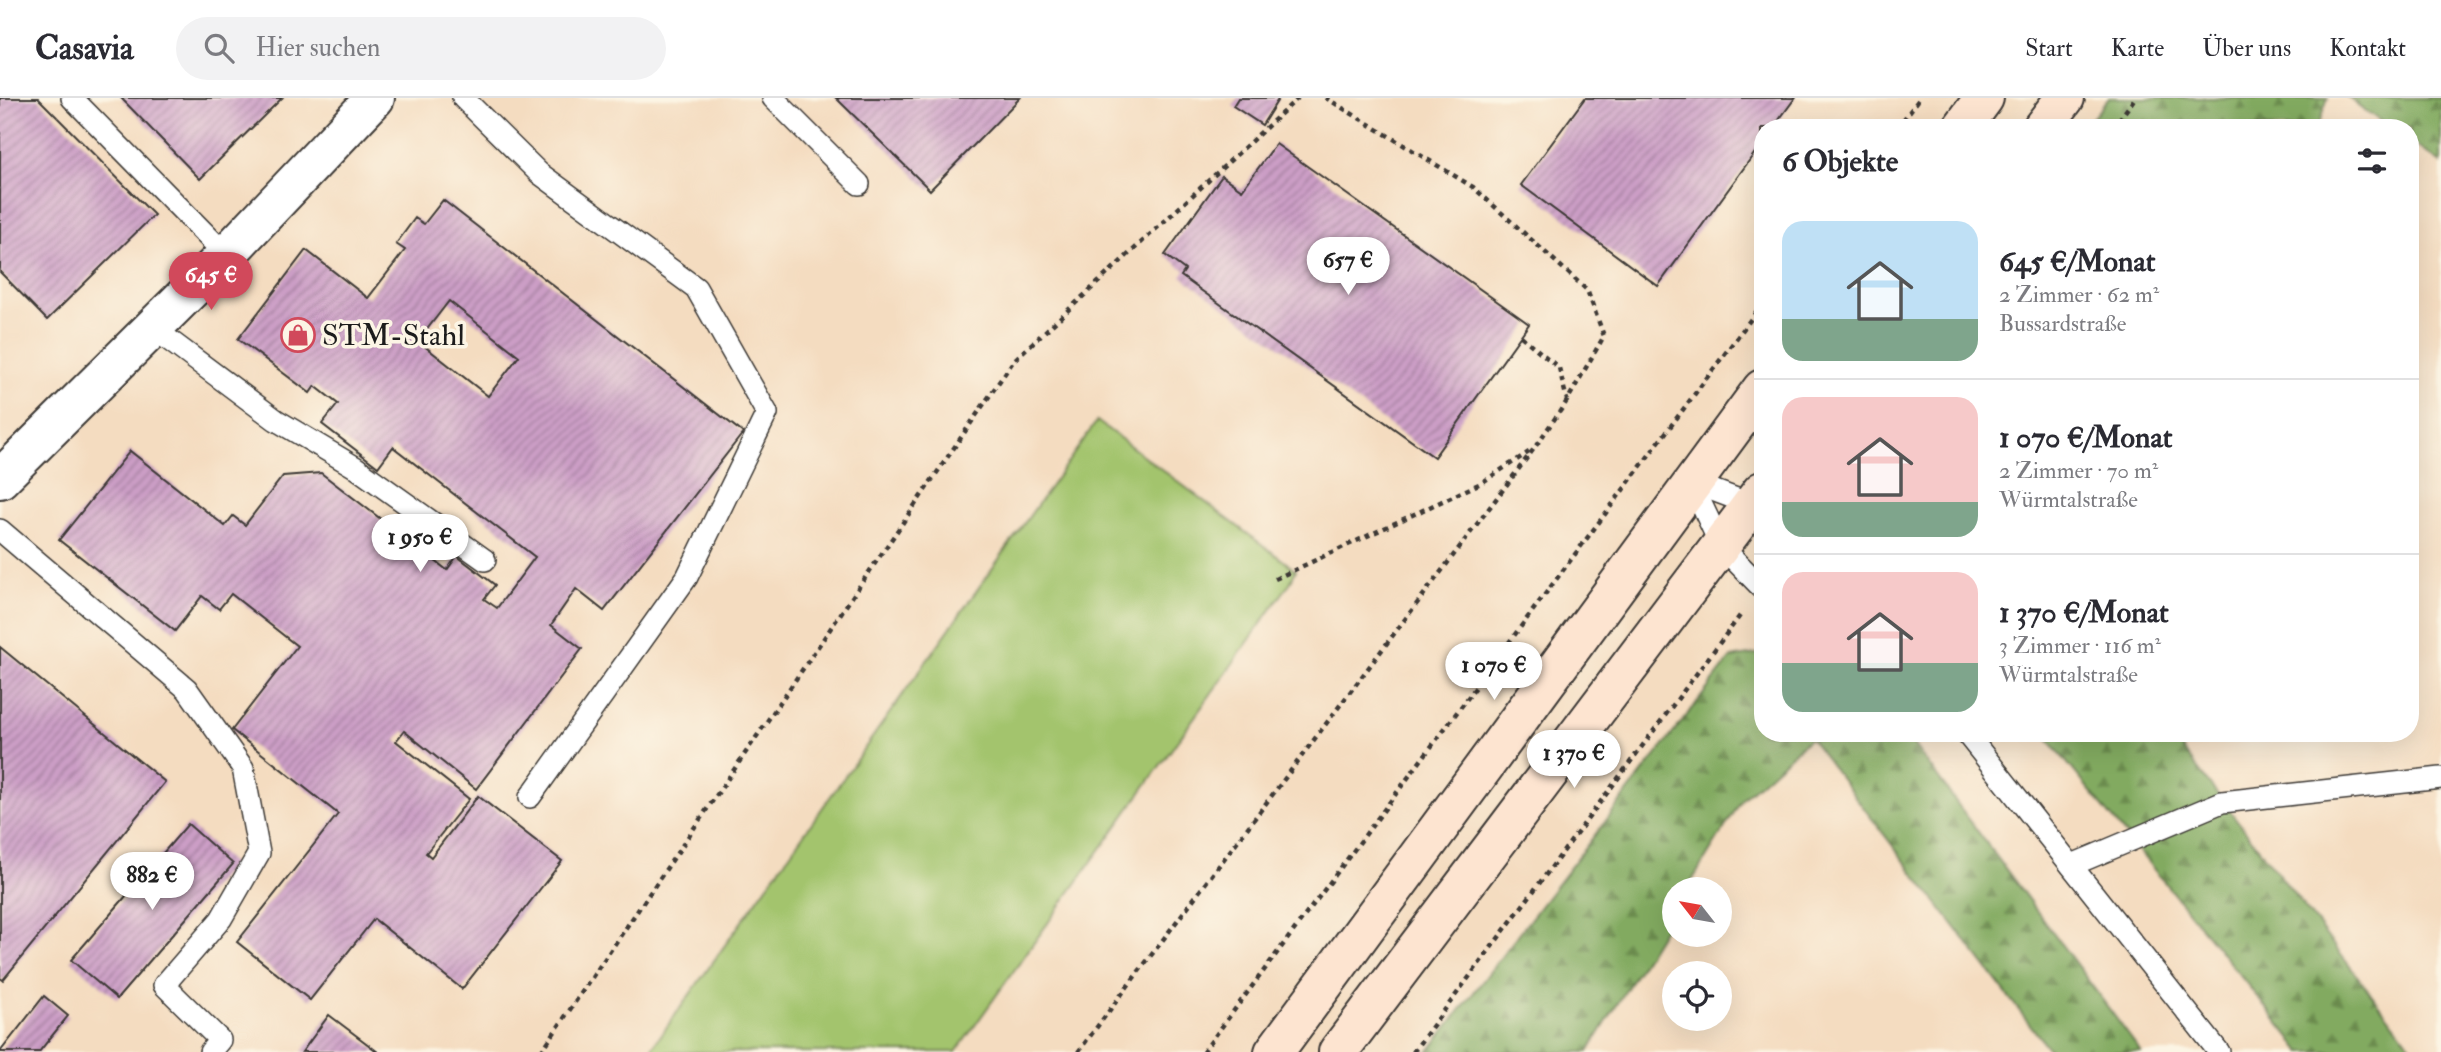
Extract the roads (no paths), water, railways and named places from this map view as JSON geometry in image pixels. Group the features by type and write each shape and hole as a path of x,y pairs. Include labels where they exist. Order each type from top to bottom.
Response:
{"main road":[{"path":"1969,119 1984,98"},
{"path":"2049,119 2065,98"},
{"path":"1275,1052 1754,399"},
{"path":"1338,1052 1721,546 1754,508"}],"street":[{"path":"0,479 226,256 372,99"}],"lane":[{"path":"72,98 226,256"},
{"path":"463,98 539,173 696,288 767,413 687,577 530,797"},
{"path":"773,98 859,184"},
{"path":"153,328 276,420 355,467 485,560"},
{"path":"1691,482 1754,501"},
{"path":"1691,482 1721,546 1754,579"},
{"path":"0,530 187,689 243,768 259,853 221,919 164,985 220,1040 210,1052"},
{"path":"1973,742 2219,1052"},
{"path":"2072,866 2222,802 2441,778"}],"place":[{"name":"STM-Stahl","path":"298,335"}]}
